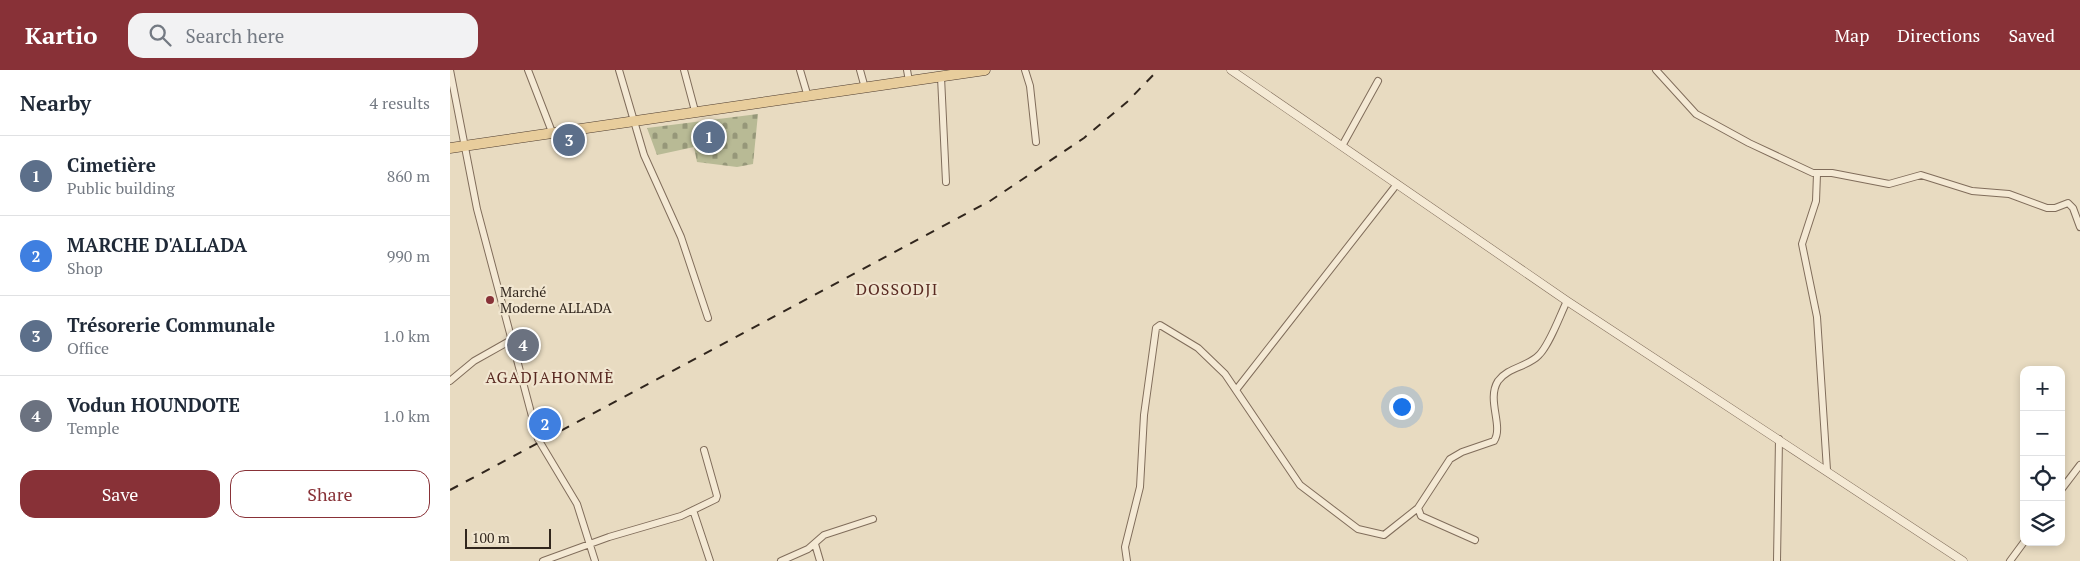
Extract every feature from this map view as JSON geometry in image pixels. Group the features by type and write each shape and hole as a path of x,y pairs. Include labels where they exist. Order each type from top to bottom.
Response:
{"main road":[{"path":"450,148 466,144 695,111 808,97 941,77 959,72 985,70"}],"street":[{"path":"450,70 466,144 477,209 538,438 570,489 595,561"},
{"path":"528,70 552,132"},
{"path":"619,70 644,155 681,237 708,318"},
{"path":"684,70 695,111"},
{"path":"800,70 808,97"},
{"path":"860,70 865,88"},
{"path":"907,70 909,81"},
{"path":"1025,70 1030,86 1036,142"},
{"path":"1231,70 1567,300 1964,561"},
{"path":"1656,70 1696,114 1749,143 1817,174 1832,173 1890,184 1921,175 1972,191 2009,194 2047,208 2068,204 2074,208 2080,227"},
{"path":"941,77 946,182"},
{"path":"1342,146 1378,81"},
{"path":"1817,174 1816,201 1802,244 1817,317 1827,470"},
{"path":"1236,390 1397,184"},
{"path":"1127,561 1125,547 1140,487 1144,415 1157,326 1198,348 1225,374 1300,485 1358,529 1384,535 1418,508 1450,459 1462,452 1494,441 1496,429 1493,398 1498,381 1508,372 1541,354 1567,300"},
{"path":"450,381 489,351 513,339"},
{"path":"1777,561 1779,438"},
{"path":"543,561 590,543 694,510 716,499 717,496 704,450"},
{"path":"2065,485 2080,465"},
{"path":"1418,508 1421,516 1475,540"},
{"path":"694,510 710,561"},
{"path":"781,561 815,544 824,536 873,519"},
{"path":"815,544 820,561"},
{"path":"2010,561 2021,546"}],"green space":[{"path":"758,114 753,164 737,167 697,162 694,147 657,155 647,128"}],"railway":[{"path":"450,490 990,201 1084,138 1127,102 1158,70"}],"place":[{"name":"Cimetière","path":"709,137"},
{"name":"Trésorerie Communale","path":"569,140"},
{"name":"Marché Moderne ALLADA","path":"490,300"},
{"name":"Vodun HOUNDOTE","path":"523,345"},
{"name":"MARCHE D'ALLADA","path":"545,424"}],"district":[{"name":"DOSSODJI","path":"897,289"},
{"name":"AGADJAHONMÈ","path":"550,377"}]}
